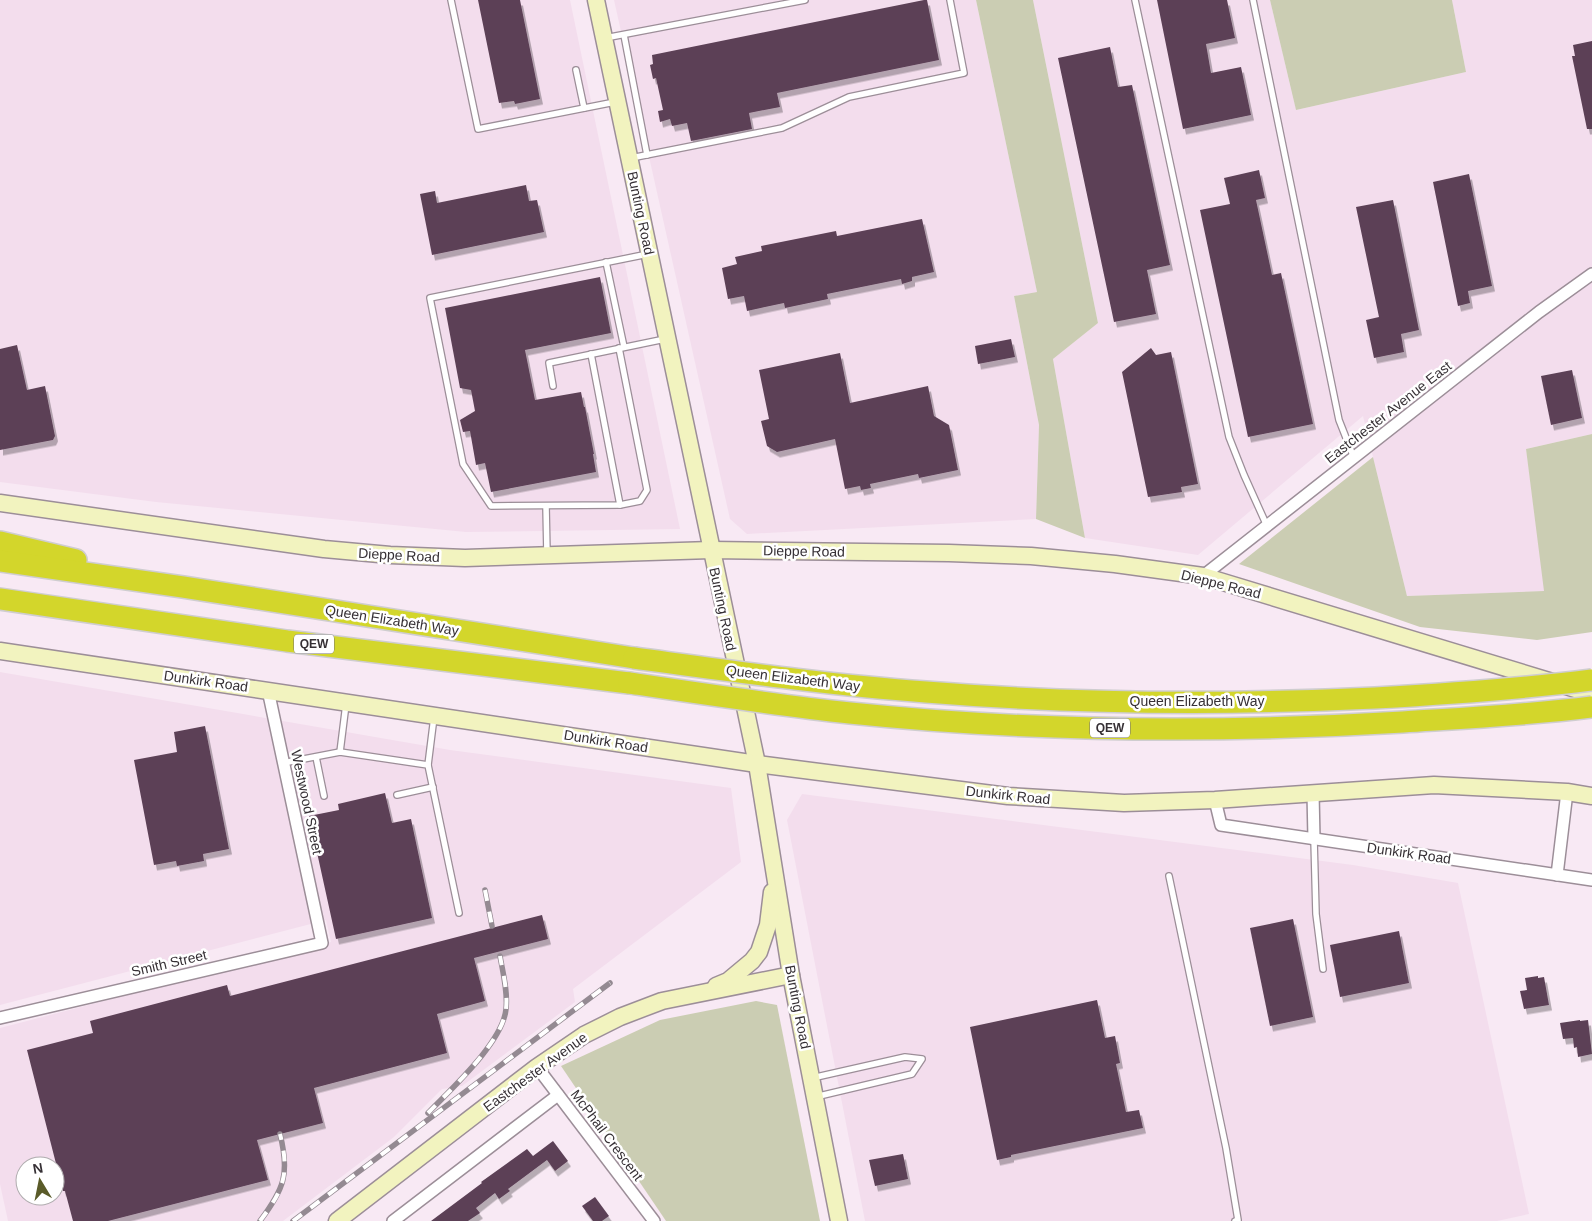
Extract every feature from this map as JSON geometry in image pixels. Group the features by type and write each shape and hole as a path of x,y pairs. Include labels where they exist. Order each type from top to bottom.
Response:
{"highway":[{"path":"0,542 183,587"},
{"name":"Queen Elizabeth Way","path":"0,561 183,587 634,658 776,678 982,696 1099,701 1322,700 1446,694 1592,680"},
{"name":"Queen Elizabeth Way","path":"0,599 287,641 629,683 776,705 853,713 1016,725 1180,730 1326,727 1542,714 1592,707"}],"street":[{"name":"Bunting Road","path":"596,0 757,764 792,975 839,1221"},
{"name":"Eastchester Avenue East","path":"1204,576 1539,312 1592,274"},
{"name":"Dieppe Road","path":"0,503 367,553 435,557 547,556 711,550 949,553 1032,556 1115,564 1204,576 1592,694"},
{"name":"Dunkirk Road","path":"0,651 757,764 1008,796 1124,803 1215,800 1434,785 1567,792 1592,796"},
{"name":"Westwood Street","path":"268,690 316,920"},
{"path":"1557,875 1567,792"},
{"path":"1313,793 1314,840"},
{"name":"Dunkirk Road","path":"1215,800 1221,825 1592,880"},
{"path":"705,992 728,981 752,961 759,952 768,925 771,908 773,859"},
{"name":"Smith Street","path":"0,1018 322,943 316,920"},
{"name":"Eastchester Avenue","path":"337,1221 538,1067 584,1035 620,1016 662,1001 792,975"},
{"name":"McPhail Crescent","path":"538,1067 654,1221"},
{"path":"393,1221 558,1095"}],"lane":[{"path":"451,0 478,129 617,101"},
{"path":"604,38 805,0"},
{"path":"629,158 782,128 849,97 964,73 950,0"},
{"path":"1135,0 1229,437 1267,526"},
{"path":"1253,0 1339,420 1354,458"},
{"path":"624,35 647,155"},
{"path":"576,70 584,108"},
{"path":"606,262 647,490 640,501 620,506 492,506 463,464 430,298 606,262 649,254"},
{"path":"553,386 549,363 667,339"},
{"path":"591,354 620,506"},
{"path":"546,506 547,556"},
{"path":"340,752 346,702"},
{"path":"434,715 428,765 458,914"},
{"path":"283,763 340,752 428,765"},
{"path":"316,757 324,796"},
{"path":"397,795 433,787"},
{"path":"1314,840 1316,914 1323,969"},
{"path":"1169,876 1226,1148 1238,1220 1235,1221"},
{"path":"812,1078 905,1057 922,1059 912,1074 815,1097"}],"shaded area":[{"path":"0,0 570,0 680,529 466,532 156,502 0,482"},
{"path":"614,0 976,0 1037,292 1014,296 1039,425 1036,519 747,534 730,519"},
{"path":"1033,0 1270,0 1296,110 1466,72 1452,0 1592,0 1592,434 1526,449 1545,591 1407,596 1363,416 1198,555 1085,538 1053,359 1098,323"},
{"path":"0,672 450,750 731,788 741,862 573,989 575,1002 462,1086 442,1089 394,1137 283,1221 8,1221 0,1184 0,1028 331,942 326,920 0,1005"},
{"path":"802,794 1353,865 1458,883 1529,1214 1497,1221 865,1221 787,820"}],"green space":[{"path":"976,0 1033,0 1098,323 1053,359 1085,538 1036,519 1039,425 1014,296 1037,292"},
{"path":"1270,0 1452,0 1466,72 1296,110"},
{"path":"1592,434 1592,632 1537,640 1420,627 1239,564 1373,457 1407,596 1544,591 1526,449"},
{"path":"756,1001 777,1005 820,1221 666,1221 561,1066 660,1020"}],"building":[{"path":"478,0 520,0 540,99 515,104 514,101 499,103"},
{"path":"927,0 939,60 777,93 780,107 749,113 752,129 691,141 687,123 672,126 670,119 660,122 658,111 663,110 656,78 653,79 650,65 653,64 652,55"},
{"path":"1157,0 1227,0 1235,38 1206,44 1211,73 1241,67 1251,115 1183,129"},
{"path":"1592,41 1592,129 1587,129 1572,56 1575,56 1573,45"},
{"path":"1110,47 1118,87 1132,85 1170,265 1147,270 1156,314 1114,322 1058,58"},
{"path":"1259,170 1265,198 1256,200 1272,275 1281,273 1313,424 1248,437 1200,210 1230,204 1224,178"},
{"path":"1469,174 1492,286 1468,291 1470,303 1458,306 1433,182"},
{"path":"526,185 529,201 537,200 544,232 432,255 420,194 435,191 437,203"},
{"path":"1393,200 1419,330 1401,334 1404,352 1374,358 1366,320 1379,317 1356,207"},
{"path":"922,219 934,272 912,277 912,281 902,284 901,279 827,294 828,299 785,308 784,303 747,311 744,296 728,299 722,268 737,264 735,257 762,251 761,246 836,231 837,236"},
{"path":"600,277 611,333 525,350 535,400 581,392 596,472 491,492 485,463 476,465 470,431 463,432 460,420 475,411 471,390 460,388 445,308"},
{"path":"1011,339 1015,357 978,364 975,346"},
{"path":"17,345 27,390 45,386 55,436 53,440 0,450 0,349"},
{"path":"1151,348 1156,355 1171,352 1198,484 1181,487 1182,492 1148,497 1122,372"},
{"path":"840,353 850,403 928,386 934,416 949,425 958,470 919,478 918,474 870,484 871,488 861,490 860,486 845,489 835,439 777,452 767,446 761,421 769,419 759,370"},
{"path":"1572,370 1582,418 1551,425 1541,376"},
{"path":"205,726 229,849 203,854 204,861 177,866 176,861 154,865 134,760 177,752 174,732"},
{"path":"385,793 392,823 411,819 432,918 336,939 309,816 339,810 338,804"},
{"path":"542,915 548,939 474,958 485,1001 437,1014 447,1053 314,1088 323,1123 257,1140 268,1180 108,1221 73,1221 65,1191 65,1156 54,1156 27,1050 93,1033 90,1021 227,985 230,996"},
{"path":"1293,919 1313,1017 1270,1026 1250,928"},
{"path":"1399,931 1409,983 1340,997 1330,945"},
{"path":"1538,976 1538,978 1544,977 1549,1005 1524,1009 1520,991 1527,990 1525,978"},
{"path":"1097,1000 1105,1038 1115,1036 1120,1063 1116,1064 1126,1112 1139,1110 1143,1128 1011,1155 1011,1157 997,1160 970,1027"},
{"path":"1588,1020 1592,1054 1578,1057 1577,1047 1574,1048 1573,1038 1563,1039 1560,1023"},
{"path":"553,1141 568,1161 555,1171 547,1160 508,1189 510,1191 499,1199 495,1193 476,1208 480,1213 468,1221 431,1221 527,1149 533,1156"},
{"path":"903,1154 908,1179 875,1186 869,1160"},
{"path":"595,1197 609,1216 602,1221 593,1221 582,1206"}],"railway":[{"path":"485,890 492,926"},
{"path":"428,1113 486,1050 503,1022 506,996 500,956"},
{"path":"293,1221 610,983"},
{"path":"260,1221 275,1200 283,1180 284,1160 280,1134"}]}
